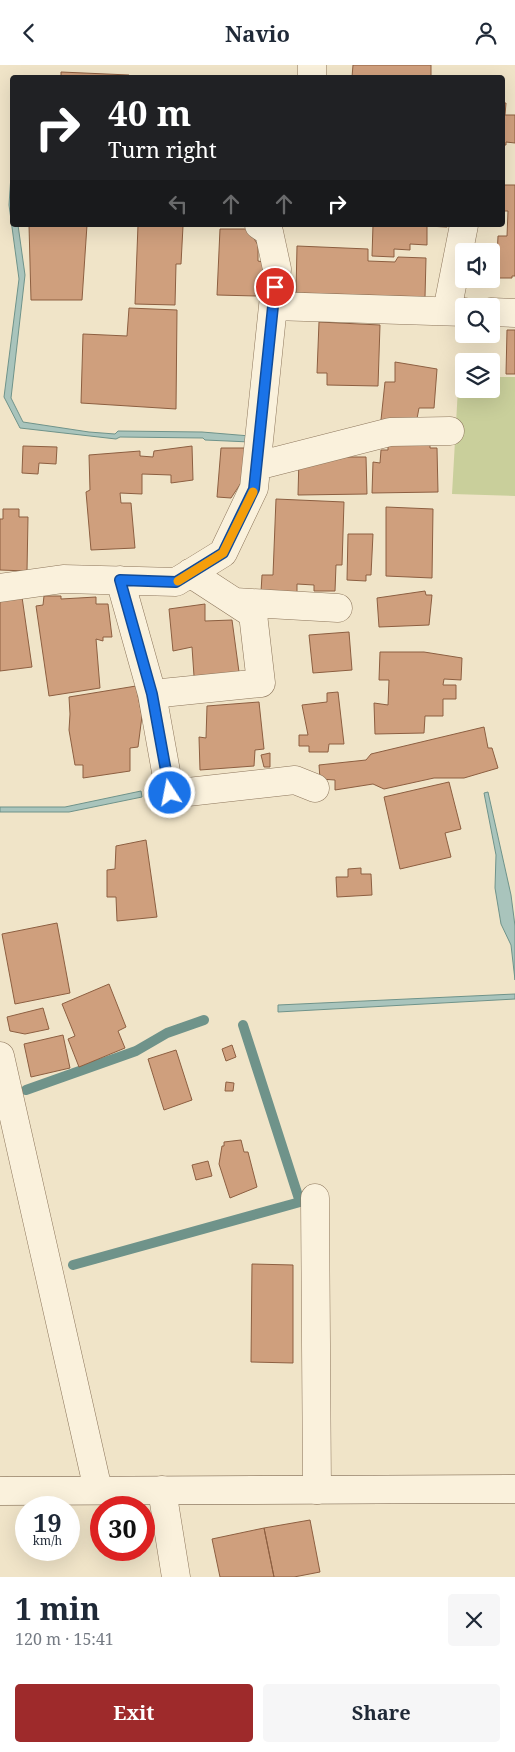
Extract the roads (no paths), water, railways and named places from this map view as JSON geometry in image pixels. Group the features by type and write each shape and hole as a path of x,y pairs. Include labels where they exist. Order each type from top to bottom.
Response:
{"street":[{"path":"0,588 63,579 176,582 223,553 254,489 257,466 277,269 269,232 262,227"},
{"path":"457,298 464,227"},
{"path":"273,306 455,311"},
{"path":"500,312 515,313"},
{"path":"257,466 390,432 450,431"},
{"path":"152,694 261,683 253,614 190,573"},
{"path":"120,580 152,694 170,793 296,781 315,788"},
{"path":"234,602 338,607"},
{"path":"0,1056 98,1490"},
{"path":"315,1198 317,1490"},
{"path":"0,1491 515,1489"},
{"path":"162,1490 176,1577"}],"water":[{"path":"12,227 18,227 25,275 11,398 23,422 115,434 118,431 202,432 250,436 250,442 205,440 203,438 120,437 116,439 20,428 4,397 19,279"},
{"path":"141,791 142,797 69,812 0,812 0,807 65,807"},
{"path":"488,792 511,895 515,926 515,980 511,945 501,924 495,888 496,855 484,793"},
{"path":"515,994 515,999 278,1012 278,1005"}],"waterway":[{"path":"26,1090 136,1051 167,1033 204,1020"},
{"path":"73,1265 300,1202 243,1025"}]}
